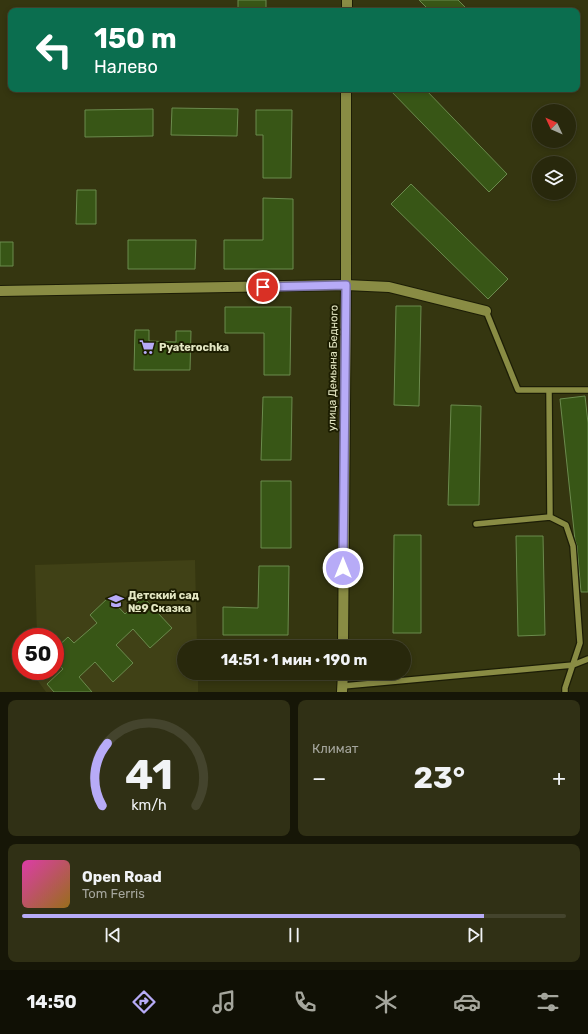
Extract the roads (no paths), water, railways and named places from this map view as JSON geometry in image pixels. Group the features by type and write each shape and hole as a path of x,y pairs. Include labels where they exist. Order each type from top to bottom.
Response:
{"main road":[{"name":"улица Демьяна Бедного","path":"343,640 346,92"},
{"path":"0,291 346,285 389,287 486,311"}],"lane":[{"path":"486,311 518,390 588,390"},
{"path":"549,390 550,517"},
{"path":"476,524 550,517 566,525 573,546 580,643 572,665 565,692"},
{"path":"342,689 572,665 588,659"}],"place":[{"name":"Pyaterochka","path":"147,347"},
{"name":"Детский сад №9 Сказка","path":"116,601"}]}
